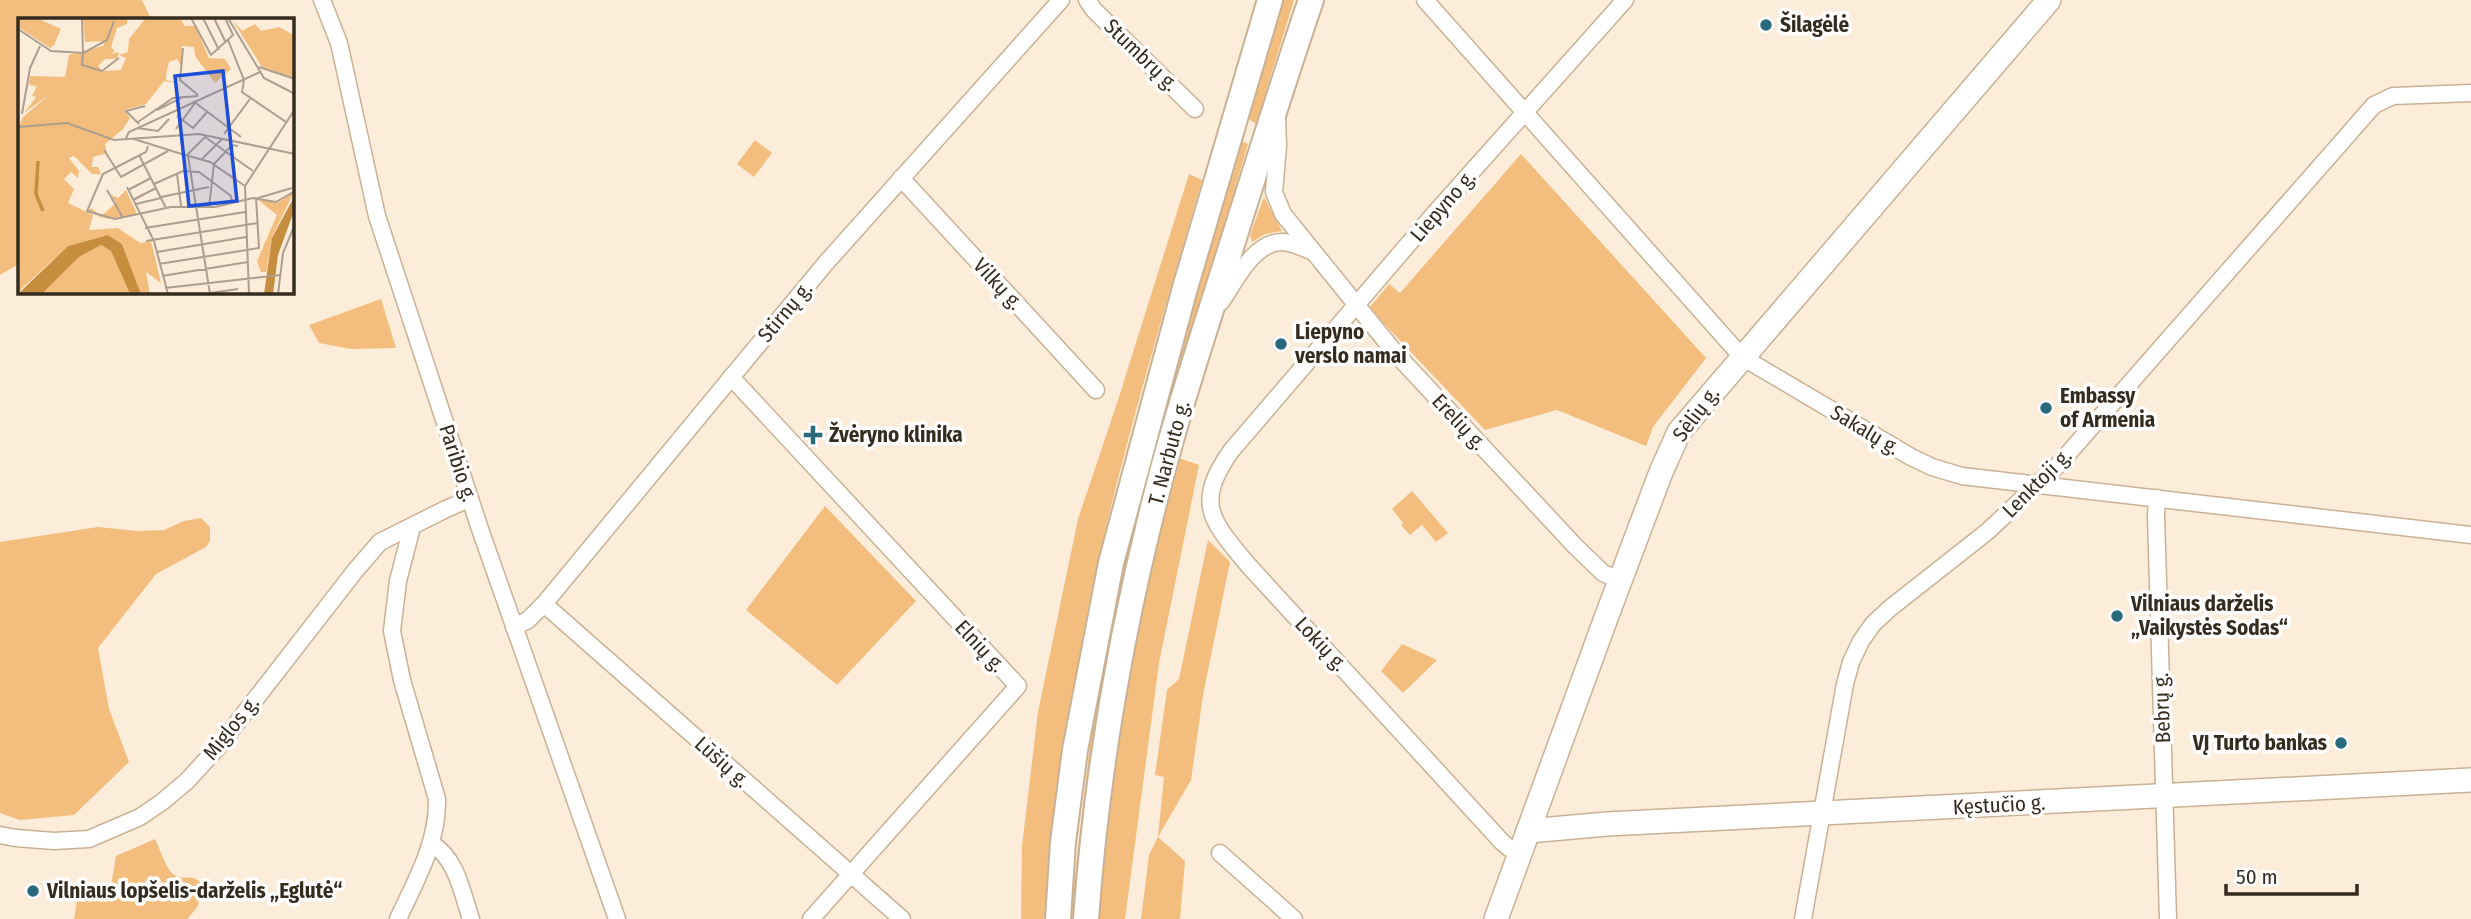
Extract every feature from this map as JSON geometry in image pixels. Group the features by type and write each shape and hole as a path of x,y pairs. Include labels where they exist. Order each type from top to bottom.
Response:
{"main road":[{"name":"T. Narbuto g.","path":"1058,919 1063,842 1075,750 1111,563 1185,288 1270,0"},
{"name":"T. Narbuto g.","path":"1086,919 1100,778 1118,668 1138,573 1164,467 1207,322 1311,0"},
{"name":"Sėlių g.","path":"1496,919 1620,580 1679,432 2049,0"},
{"name":"Kęstučio g.","path":"1524,842 1586,825 2471,780"}],"street":[{"name":"Paribio g.","path":"322,0 339,43 377,216 470,499 617,919"},
{"name":"Stirnų g.","path":"514,627 528,620 544,604 825,264 1061,0"},
{"name":"Stumbrų g.","path":"1087,0 1195,109"},
{"name":"Sakalų g.","path":"1425,0 1742,357 1910,457 1962,476 2471,536"},
{"name":"Liepyno g.","path":"1265,414 1525,111 1625,0"},
{"name":"Lenktoji g.","path":"1802,919 1845,684 1851,662 1873,624 1988,531 2059,464 2374,105 2393,96 2471,93"},
{"name":"Erelių g.","path":"1277,102 1278,146 1274,182 1276,200 1311,251 1397,355 1576,548 1603,573 1620,580"},
{"name":"Vilkų g.","path":"901,178 1096,390"},
{"path":"1207,322 1242,270 1262,248 1283,242 1311,251"},
{"name":"Elnių g.","path":"731,377 1018,686 811,919"},
{"name":"Lokių g.","path":"1265,414 1231,451 1217,471 1210,494 1213,519 1248,565 1502,842 1509,848 1524,842"},
{"name":"Bebrų g.","path":"2157,498 2155,516 2168,919"},
{"name":"Miglos g.","path":"0,835 54,841 89,839 140,817 162,802 187,781 219,747 380,542 470,499"},
{"path":"398,919 436,830 437,799 401,680 392,631 398,581 412,527"},
{"name":"Lūšių g.","path":"544,604 735,775 902,919"},
{"path":"432,844 446,855 453,867 471,919"},
{"path":"1220,853 1294,919"}],"shaded area":[{"path":"0,0 142,0 151,18 18,18 18,265 0,275"},
{"path":"1281,0 1294,0 1256,124 1246,117"},
{"path":"755,140 772,153 754,177 737,164"},
{"path":"1239,140 1248,144 1175,391 1077,919 1070,919 1092,726 1113,604 1139,498"},
{"path":"1521,154 1706,358 1653,427 1646,446 1557,410 1485,430 1369,308 1389,284 1400,293"},
{"path":"1189,174 1202,180 1130,434 1084,630 1066,753 1049,919 1021,919 1022,846 1038,712 1078,519"},
{"path":"1264,197 1282,231 1265,234 1252,242 1250,235"},
{"path":"381,299 396,348 351,349 319,343 309,325"},
{"path":"1179,458 1199,465 1159,663 1125,919 1098,919 1109,803 1126,687 1150,571"},
{"path":"1412,491 1448,533 1436,542 1422,525 1410,535 1392,509"},
{"path":"825,506 916,601 837,685 746,610"},
{"path":"201,518 210,527 210,541 206,547 156,574 98,648 109,709 129,762 74,815 20,820 0,813 0,542 98,527 137,531 164,530 184,521"},
{"path":"1208,540 1230,562 1203,695 1191,780 1158,837 1164,777 1155,775 1167,690 1179,679"},
{"path":"1402,644 1437,660 1403,693 1381,671"},
{"path":"1158,837 1185,861 1180,919 1141,919 1149,855"},
{"path":"155,839 171,872 175,876 197,880 204,890 196,909 187,919 74,919 78,894 109,897 116,856"}],"place":[{"name":"Šilagėlė","path":"1766,25"},
{"name":"Liepyno verslo namai","path":"1281,344"},
{"name":"Embassy of Armenia","path":"2046,408"},
{"name":"Žvėryno klinika","path":"813,435"},
{"name":"Vilniaus darželis „Vaikystės Sodas“","path":"2117,616"},
{"name":"VĮ Turto bankas","path":"2341,743"},
{"name":"Vilniaus lopšelis-darželis „Eglutė“","path":"33,891"}]}
